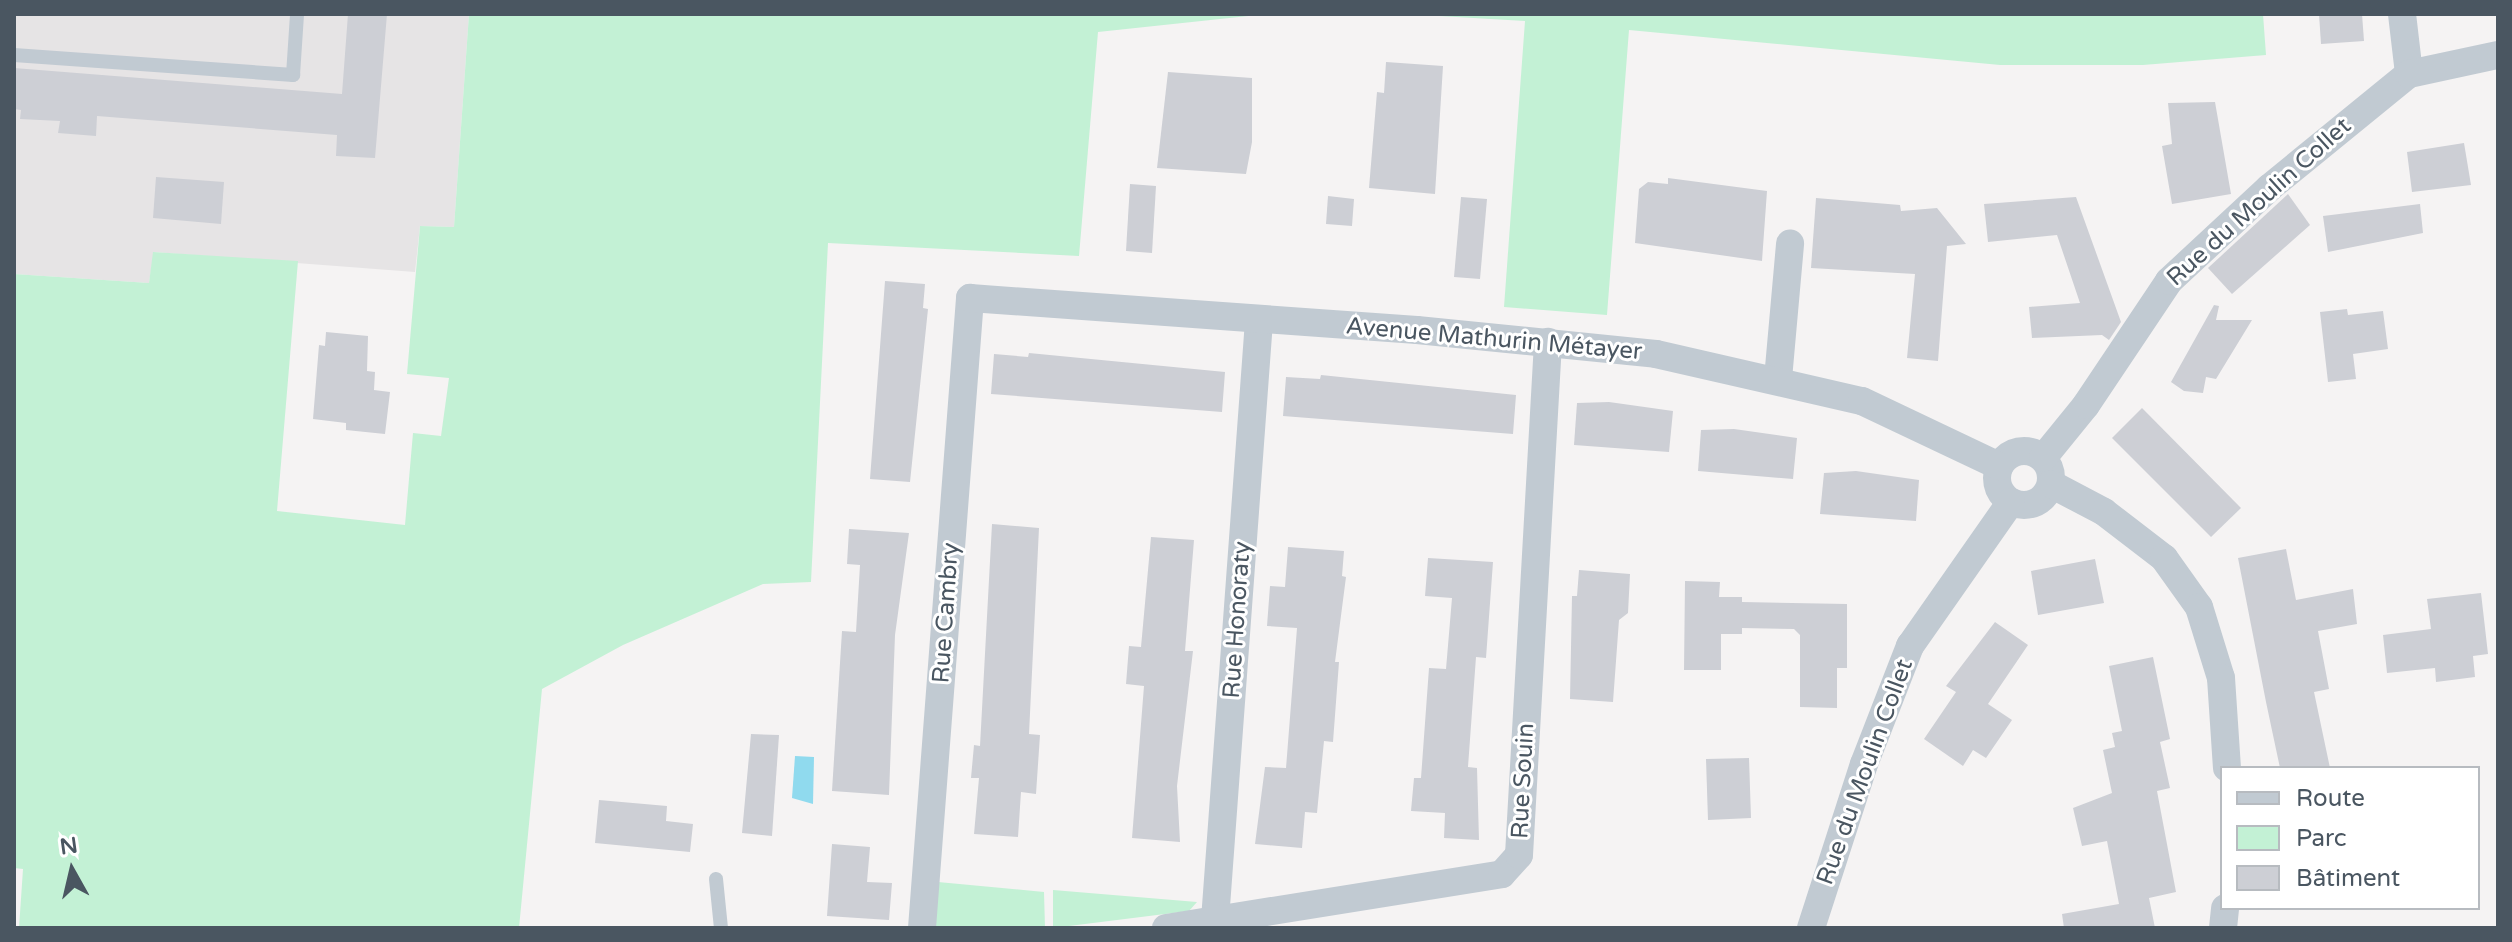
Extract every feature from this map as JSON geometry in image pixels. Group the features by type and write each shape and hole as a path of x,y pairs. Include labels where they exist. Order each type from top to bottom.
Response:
{"street":[{"path":"2402,14 2409,74"},
{"name":"Rue du Moulin Collet","path":"2047,471 2086,405 2169,281 2269,188 2409,74 2498,55"},
{"path":"1778,379 1790,244"},
{"name":"Avenue Mathurin Métayer","path":"970,298 1548,342 1656,354 1778,379 1862,401 1999,466"},
{"name":"Rue Cambry","path":"922,928 970,298"},
{"name":"Rue Honoraty","path":"1215,920 1259,321"},
{"name":"Rue Souin","path":"1166,928 1502,874 1519,855 1548,342"},
{"path":"2047,471 2036,503 2011,502 1997,483 1999,466 2019,451 2047,471 2104,512 2164,558 2199,607 2221,678 2227,766"},
{"name":"Rue du Moulin Collet","path":"1811,928 1864,764 1910,646 2011,502"}],"lane":[{"path":"14,55 293,75 297,14"},
{"path":"716,879 721,928"}],"shaded area":[{"path":"14,14 469,14 454,227 420,226 415,272 154,252 149,283 14,274"}],"green space":[{"path":"469,14 1267,14 1098,32 1079,256 828,243 811,582 763,584 623,645 542,689 519,928 19,928 23,869 14,868 14,274 149,283 153,252 298,261 277,511 405,525 413,433 441,436 449,378 407,374 420,226 454,227"},
{"path":"1405,14 2263,14 2266,55 2143,65 2000,65 1629,30 1607,315 1504,307 1525,21"},
{"path":"938,882 1044,892 1045,928 933,928"},
{"path":"1053,890 1197,902 1189,911 1053,928"}],"water":[{"path":"795,756 814,757 813,804 792,798"}],"building":[{"path":"348,14 387,14 375,158 336,156 337,135 97,116 96,136 58,133 60,121 20,119 21,110 14,109 14,68 342,94"},
{"path":"2319,14 2362,14 2364,41 2321,44"},
{"path":"1386,62 1443,66 1435,194 1369,188 1377,92 1384,93"},
{"path":"1168,72 1252,78 1252,142 1246,174 1157,168"},
{"path":"2215,102 2231,194 2172,204 2162,146 2172,144 2168,103"},
{"path":"2464,143 2471,185 2412,192 2407,152"},
{"path":"156,177 224,182 221,224 153,218"},
{"path":"1668,178 1767,191 1762,261 1635,243 1639,189 1648,182 1668,184"},
{"path":"1130,184 1156,186 1152,253 1126,251"},
{"path":"2288,194 2310,225 2232,294 2208,268"},
{"path":"1328,196 1354,199 1352,226 1326,224"},
{"path":"1461,197 1487,199 1480,279 1454,277"},
{"path":"2076,197 2121,322 2109,340 2102,335 2032,338 2029,307 2080,303 2057,235 1988,242 1984,204"},
{"path":"1816,198 1900,205 1901,211 1937,208 1966,244 1947,246 1938,361 1907,358 1915,274 1811,268"},
{"path":"2420,204 2423,233 2328,252 2323,216"},
{"path":"885,281 925,284 923,308 928,309 910,482 870,479"},
{"path":"2214,305 2219,306 2216,320 2252,320 2216,379 2206,377 2203,393 2184,391 2171,382"},
{"path":"2347,309 2348,315 2383,311 2388,349 2353,354 2356,379 2328,382 2320,312"},
{"path":"326,332 368,336 367,371 375,372 374,390 390,392 385,434 346,430 346,423 313,419 319,345 325,346"},
{"path":"1029,353 1225,372 1222,412 991,394 994,354 1028,357"},
{"path":"1321,375 1516,395 1513,434 1283,416 1286,377 1320,379"},
{"path":"1609,402 1673,411 1669,452 1574,445 1577,403"},
{"path":"2142,408 2241,508 2211,537 2112,438"},
{"path":"1734,429 1797,438 1793,479 1698,471 1701,430"},
{"path":"1856,471 1919,480 1916,521 1820,514 1824,473"},
{"path":"992,524 1039,528 1029,734 1040,735 1036,794 1021,792 1018,837 974,834 979,778 971,778 974,745 980,746"},
{"path":"849,529 909,533 895,635 889,795 832,791 842,631 856,632 860,565 847,564"},
{"path":"1151,537 1194,540 1185,651 1193,651 1177,786 1180,842 1132,838 1144,686 1126,684 1129,646 1141,647"},
{"path":"1288,547 1344,551 1342,576 1346,577 1335,662 1339,662 1333,742 1324,741 1317,813 1305,812 1302,848 1255,844 1265,767 1286,768 1297,628 1267,626 1270,586 1285,587"},
{"path":"2286,549 2296,600 2353,589 2357,624 2318,631 2329,689 2314,692 2330,766 2280,766 2238,558"},
{"path":"1428,558 1493,562 1486,658 1476,657 1468,767 1477,768 1479,840 1444,838 1445,813 1411,811 1414,778 1421,778 1429,668 1446,669 1452,598 1425,596"},
{"path":"2095,559 2104,603 2038,615 2031,571"},
{"path":"1579,570 1630,574 1628,613 1619,620 1613,702 1570,699 1572,596 1577,596"},
{"path":"1685,581 1720,582 1719,597 1742,597 1742,602 1847,604 1847,668 1837,668 1837,708 1800,707 1800,635 1794,629 1742,628 1742,634 1721,634 1721,670 1684,670"},
{"path":"2481,593 2488,654 2473,656 2475,677 2436,682 2435,668 2387,673 2383,635 2431,629 2427,599"},
{"path":"1995,622 2028,645 1988,704 2012,720 1986,758 1973,750 1963,766 1924,739 1956,692 1946,686"},
{"path":"2153,657 2170,739 2160,742 2170,788 2157,791 2176,892 2149,898 2155,928 2064,928 2062,914 2119,904 2107,841 2082,846 2073,808 2112,793 2103,750 2115,747 2112,733 2122,731 2109,666"},
{"path":"751,734 779,735 772,836 742,833"},
{"path":"1749,758 1751,818 1708,820 1706,759"},
{"path":"599,800 667,806 666,821 693,824 690,852 595,843"},
{"path":"832,844 870,847 867,882 892,883 889,920 827,916"}]}
